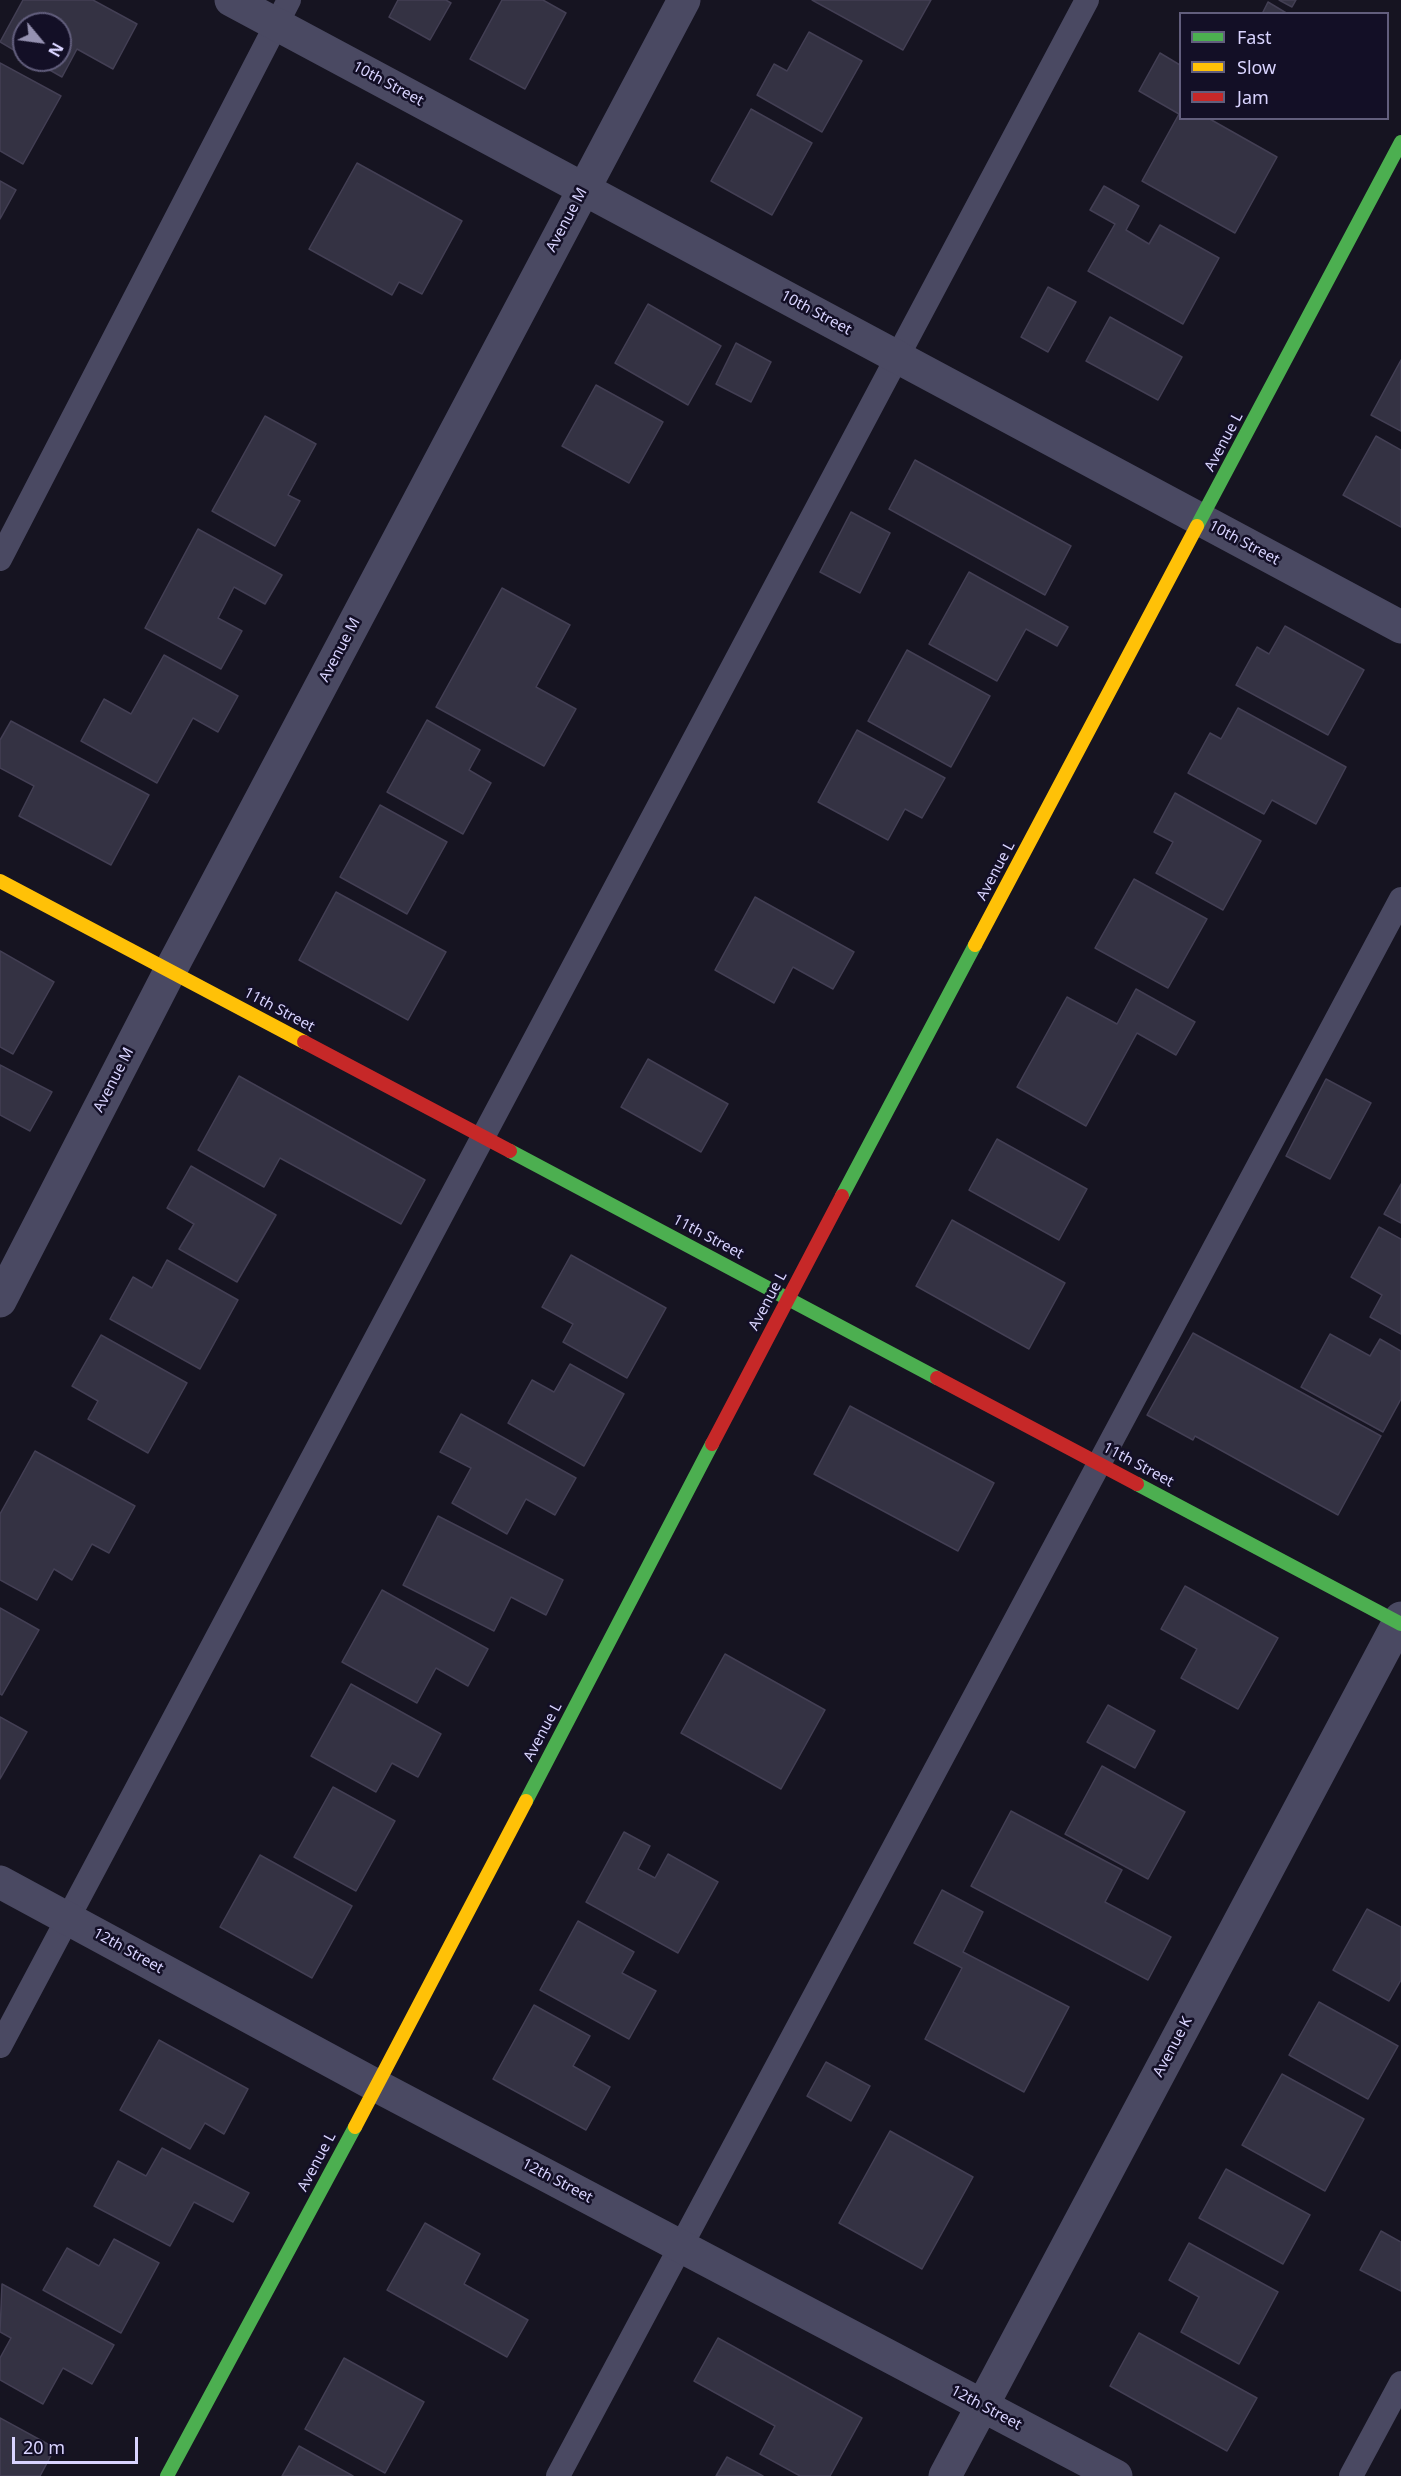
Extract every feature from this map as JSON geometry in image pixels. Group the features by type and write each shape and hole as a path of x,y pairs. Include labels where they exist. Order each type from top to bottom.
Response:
{"street":[{"name":"10th Street","path":"231,0 282,12 584,189 1401,627"},
{"name":"Avenue M","path":"0,1301 170,971 684,0"},
{"name":"Avenue L","path":"167,2476 377,2086 788,1298 1401,142"},
{"name":"11th Street","path":"0,881 1099,1464 1400,1621"},
{"name":"Avenue K","path":"945,2476 1400,1621"},
{"name":"12th Street","path":"0,1882 377,2086 1116,2476"}],"lane":[{"path":"0,2046 1087,0"},
{"path":"0,559 282,12"},
{"path":"558,2476 1401,899"},
{"path":"1352,2476 1401,2383"}],"building":[{"path":"23,0 93,0 137,24 113,69 77,49 72,58 72,12 16,12"},
{"path":"398,0 446,0 451,3 430,40 389,17"},
{"path":"502,0 543,0 566,13 525,89 470,59"},
{"path":"812,0 931,0 903,50"},
{"path":"1279,0 1296,0 1292,7"},
{"path":"1268,2 1285,12 1263,12"},
{"path":"12,20 12,49 0,42"},
{"path":"809,32 862,61 822,132 757,95 774,64 787,71"},
{"path":"1160,53 1179,64 1179,114 1139,91"},
{"path":"0,63 12,69 12,72 17,72 61,96 23,164 0,151"},
{"path":"53,72 65,72 62,77"},
{"path":"751,109 812,143 772,215 711,181"},
{"path":"1179,114 1179,120 1212,120 1277,157 1235,233 1142,181"},
{"path":"357,163 462,221 422,294 399,282 392,295 309,249"},
{"path":"0,181 16,190 0,219"},
{"path":"1104,186 1139,206 1126,230 1149,244 1160,225 1219,258 1183,324 1088,271 1115,224 1090,210"},
{"path":"1048,287 1076,302 1048,352 1021,337"},
{"path":"648,304 721,346 688,405 615,363"},
{"path":"1110,317 1182,357 1158,400 1086,361"},
{"path":"736,343 771,362 751,402 716,384"},
{"path":"1401,360 1401,431 1371,415"},
{"path":"596,385 663,422 629,483 562,446"},
{"path":"265,416 316,444 288,495 300,501 275,546 212,511"},
{"path":"1376,436 1401,450 1401,527 1343,495"},
{"path":"915,460 1071,546 1045,595 889,509"},
{"path":"851,512 890,533 860,593 820,572"},
{"path":"198,529 282,575 265,604 234,587 218,618 242,631 221,669 145,628"},
{"path":"969,572 1068,627 1057,646 1026,629 997,681 929,644"},
{"path":"502,588 570,625 536,687 576,709 544,766 436,707"},
{"path":"1285,626 1364,670 1328,735 1236,685 1257,647 1269,654"},
{"path":"907,650 990,696 951,767 868,721"},
{"path":"164,655 238,696 218,732 193,718 157,783 81,741 104,699 131,714"},
{"path":"1238,708 1346,767 1316,824 1272,800 1264,814 1188,773 1210,733 1221,739"},
{"path":"427,720 480,750 469,770 491,783 463,834 387,792"},
{"path":"11,721 149,795 111,865 19,816 34,786 0,768 0,740"},
{"path":"857,730 945,778 922,818 905,809 888,840 818,802"},
{"path":"1175,793 1261,841 1223,910 1156,873 1173,842 1154,832"},
{"path":"380,805 447,842 407,914 340,877"},
{"path":"1134,879 1207,919 1168,988 1095,948"},
{"path":"336,892 446,952 408,1020 299,960"},
{"path":"755,897 854,952 833,989 793,967 774,1003 715,970"},
{"path":"0,951 54,982 13,1054 0,1047"},
{"path":"1136,989 1195,1022 1176,1055 1137,1033 1086,1126 1017,1087 1067,997 1117,1024"},
{"path":"648,1059 728,1104 701,1152 621,1107"},
{"path":"0,1065 52,1092 30,1131 0,1115"},
{"path":"239,1076 425,1180 401,1224 280,1158 264,1187 198,1150"},
{"path":"1326,1079 1371,1103 1330,1179 1286,1156"},
{"path":"997,1139 1087,1189 1059,1240 969,1190"},
{"path":"191,1166 276,1215 237,1282 179,1249 194,1224 167,1208"},
{"path":"1401,1184 1401,1223 1384,1214"},
{"path":"952,1220 1065,1283 1029,1349 916,1286"},
{"path":"1379,1227 1401,1239 1401,1334 1370,1317 1382,1295 1351,1277"},
{"path":"571,1255 666,1308 627,1378 563,1342 573,1324 542,1307"},
{"path":"167,1260 238,1300 200,1369 110,1319 133,1277 152,1288"},
{"path":"1193,1333 1381,1436 1338,1515 1195,1436 1193,1440 1147,1415"},
{"path":"1330,1334 1370,1356 1380,1339 1401,1351 1401,1399 1383,1432 1301,1387"},
{"path":"101,1335 187,1383 148,1453 88,1419 98,1401 72,1386"},
{"path":"570,1364 624,1394 584,1466 508,1423 532,1380 554,1392"},
{"path":"850,1406 994,1483 958,1551 814,1474"},
{"path":"461,1414 576,1478 555,1515 526,1499 507,1534 452,1503 471,1468 440,1452"},
{"path":"35,1451 135,1506 109,1553 92,1544 72,1580 54,1569 37,1600 0,1580 0,1514"},
{"path":"438,1516 563,1580 546,1615 511,1597 494,1631 403,1585"},
{"path":"1185,1586 1278,1638 1238,1709 1181,1678 1197,1649 1161,1629"},
{"path":"382,1590 488,1649 468,1686 436,1668 417,1703 342,1662"},
{"path":"0,1608 39,1630 2,1695 0,1694"},
{"path":"725,1654 825,1710 781,1789 681,1733"},
{"path":"351,1684 441,1734 418,1777 392,1763 376,1792 311,1756"},
{"path":"1108,1705 1155,1731 1135,1768 1087,1742"},
{"path":"0,1717 27,1732 0,1779"},
{"path":"1102,1766 1185,1812 1148,1879 1065,1834"},
{"path":"333,1787 395,1821 356,1891 294,1857"},
{"path":"1011,1811 1122,1870 1105,1902 1171,1937 1148,1980 971,1886"},
{"path":"624,1832 650,1846 638,1869 655,1878 668,1854 718,1882 678,1953 586,1902"},
{"path":"260,1855 352,1906 312,1978 220,1927"},
{"path":"942,1890 983,1912 963,1952 1069,2007 1024,2092 925,2039 962,1968 914,1943"},
{"path":"1367,1909 1401,1927 1401,1980 1389,2001 1333,1970"},
{"path":"578,1921 634,1952 622,1973 656,1991 629,2039 540,1990"},
{"path":"1319,2002 1398,2046 1368,2099 1289,2055"},
{"path":"534,2005 590,2036 573,2066 610,2087 586,2130 493,2079"},
{"path":"159,2040 248,2089 224,2134 205,2123 190,2149 120,2110"},
{"path":"826,2062 870,2086 851,2121 807,2096"},
{"path":"1282,2074 1364,2119 1325,2191 1242,2145"},
{"path":"890,2131 973,2177 922,2269 839,2223"},
{"path":"162,2148 249,2193 233,2222 194,2202 170,2246 94,2206 118,2161 146,2176"},
{"path":"1226,2169 1310,2215 1283,2264 1199,2218"},
{"path":"425,2223 480,2254 464,2284 528,2320 507,2357 387,2290"},
{"path":"1381,2231 1401,2242 1401,2291 1360,2270"},
{"path":"114,2239 159,2263 121,2333 43,2290 67,2248 99,2266"},
{"path":"1189,2243 1278,2292 1239,2364 1181,2332 1199,2297 1169,2280"},
{"path":"2,2284 114,2345 92,2384 63,2368 43,2404 0,2380 0,2358 11,2338 0,2332"},
{"path":"1139,2333 1257,2398 1227,2451 1110,2386"},
{"path":"718,2338 862,2418 830,2476 800,2476 760,2454 775,2426 694,2381"},
{"path":"344,2358 424,2402 385,2473 305,2429"},
{"path":"0,2418 55,2448 40,2476 0,2476"},
{"path":"299,2446 353,2476 282,2476"},
{"path":"727,2457 763,2476 716,2476"}],"traffic: fast":[{"path":"1197,526 1401,142"},
{"path":"842,1196 975,945"},
{"path":"510,1151 937,1378"},
{"path":"526,1801 712,1444"},
{"path":"1137,1484 1401,1624"},
{"path":"167,2476 355,2127"}],"traffic: slow":[{"path":"975,945 1197,526"},
{"path":"0,881 304,1042"},
{"path":"355,2127 526,1801"}],"traffic: jam":[{"path":"304,1042 510,1151"},
{"path":"712,1444 842,1196"},
{"path":"937,1378 1137,1484"}]}
